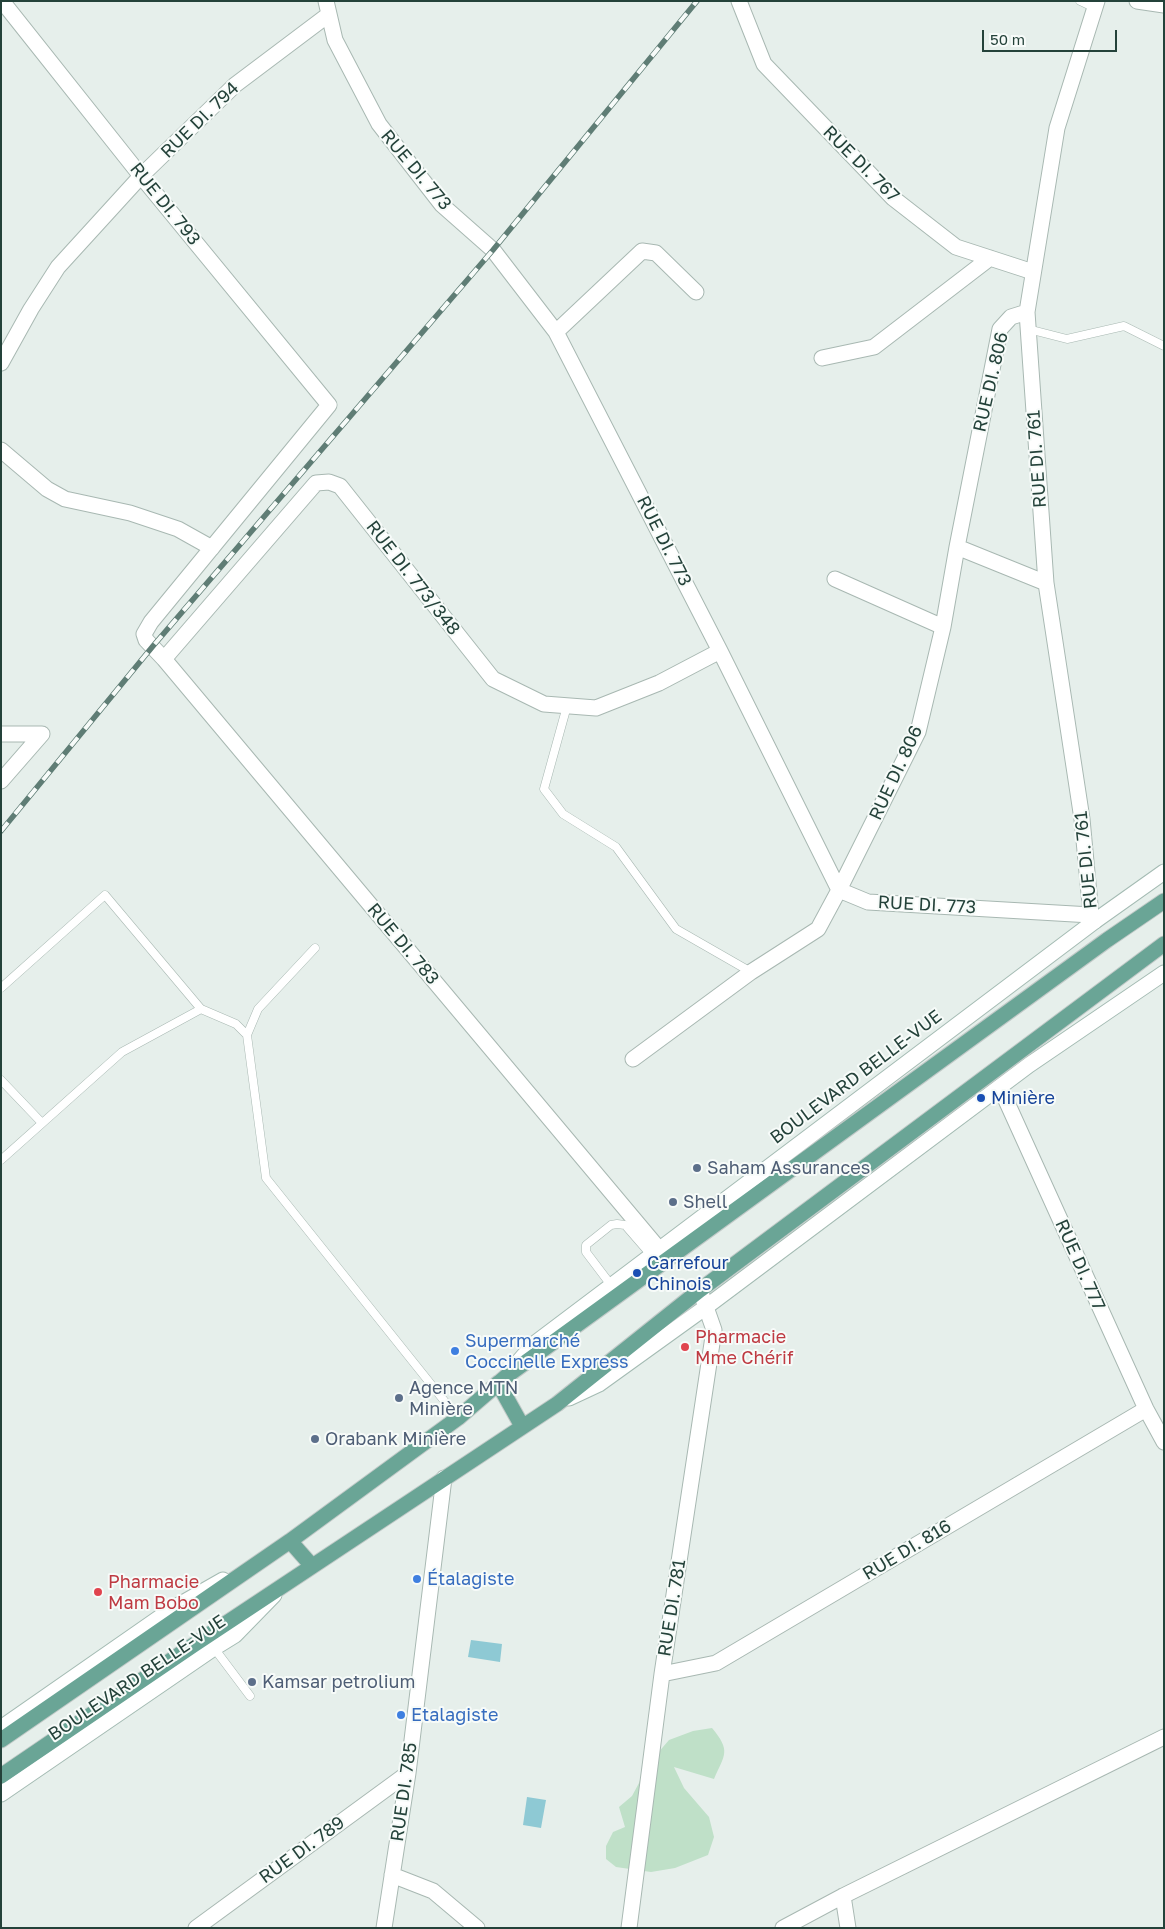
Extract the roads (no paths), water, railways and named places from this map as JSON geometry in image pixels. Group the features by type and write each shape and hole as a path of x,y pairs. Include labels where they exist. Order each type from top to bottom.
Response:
{"main road":[{"name":"BOULEVARD BELLE-VUE","path":"1,1740 284,1545 458,1418 503,1379 1164,901"},
{"name":"BOULEVARD BELLE-VUE","path":"1,1776 286,1583 557,1404 700,1290 1164,944"},
{"path":"503,1379 522,1426"},
{"path":"284,1545 312,1566"}],"street":[{"name":"RUE DI. 793","path":"2,1 141,176 330,405 212,548"},
{"name":"RUE DI. 767","path":"739,1 764,64 893,198 956,247 1033,272"},
{"path":"1138,1 1164,5"},
{"name":"RUE DI. 761","path":"1093,918 1082,819 1046,583 1027,312 1057,128 1096,4"},
{"name":"RUE DI. 794","path":"1,363 30,309 58,267 141,176 235,85 327,8"},
{"name":"RUE DI. 773","path":"327,8 335,40 379,124 442,205 493,250 556,332 720,651 839,890 868,902 1093,918"},
{"path":"556,332 642,251 656,253 696,292"},
{"path":"822,358 874,347 990,258"},
{"name":"RUE DI. 806","path":"633,1059 751,972 818,929 839,890 918,732 943,626 956,547 1000,329 1011,317 1027,312"},
{"path":"1,450 47,489 65,499 130,513 178,529 212,548"},
{"name":"RUE DI. 773/348","path":"164,659 316,483 329,482 340,486 493,679 544,704 596,708 659,684 720,651"},
{"path":"956,547 1046,583"},
{"name":"RUE DI. 783","path":"212,548 151,622 144,634 146,640 164,659 655,1252"},
{"path":"835,579 943,626"},
{"path":"1,734 42,734 1,781"},
{"name":"BOULEVARD BELLE-VUE","path":"503,1379 534,1344 1093,918 1164,872"},
{"name":"BOULEVARD BELLE-VUE","path":"557,1404 599,1384 706,1307 1000,1087 1164,973"},
{"name":"RUE DI. 777","path":"1000,1087 1146,1409 1164,1442"},
{"name":"RUE DI. 781","path":"629,1928 662,1674 714,1330 700,1290"},
{"name":"RUE DI. 816","path":"662,1674 716,1662 1146,1409"},
{"name":"RUE DI. 785","path":"384,1928 408,1773 444,1478"},
{"name":"BOULEVARD BELLE-VUE","path":"1,1728 172,1609 284,1545"},
{"name":"BOULEVARD BELLE-VUE","path":"1,1794 214,1648 236,1635 286,1583"},
{"path":"783,1928 843,1896 1164,1737"},
{"name":"RUE DI. 789","path":"196,1928 408,1773"},
{"path":"392,1875 434,1892 477,1928"},
{"path":"843,1896 848,1928"}],"lane":[{"path":"1080,1 1096,4"},
{"path":"1028,330 1067,339 1124,326 1164,346"},
{"path":"567,706 544,789 563,814 616,847 676,929 751,972"},
{"path":"1,988 104,895 201,1009 236,1024 247,1034"},
{"path":"315,948 258,1009 247,1034 266,1178 458,1418"},
{"path":"1,1160 122,1052 201,1009"},
{"path":"1,1080 42,1123"},
{"path":"611,1285 586,1252 586,1245 589,1241 611,1225 625,1225 655,1252"},
{"path":"214,1648 250,1696"}],"water":[{"path":"471,1640 502,1644 500,1662 468,1657"},
{"path":"527,1797 546,1800 541,1828 523,1825"}],"railway":[{"path":"1,831 153,646 493,250 697,1"}],"place":[{"name":"Minière","path":"981,1098"},
{"name":"Saham Assurances","path":"697,1168"},
{"name":"Shell","path":"673,1202"},
{"name":"Carrefour Chinois","path":"637,1273"},
{"name":"Pharmacie Mme Chérif","path":"685,1347"},
{"name":"Supermarché Coccinelle Express","path":"455,1351"},
{"name":"Agence MTN Minière","path":"399,1398"},
{"name":"Orabank Minière","path":"315,1439"},
{"name":"Étalagiste","path":"417,1579"},
{"name":"Pharmacie Mam Bobo","path":"98,1592"},
{"name":"Kamsar petrolium","path":"252,1682"},
{"name":"Etalagiste","path":"401,1715"}]}
